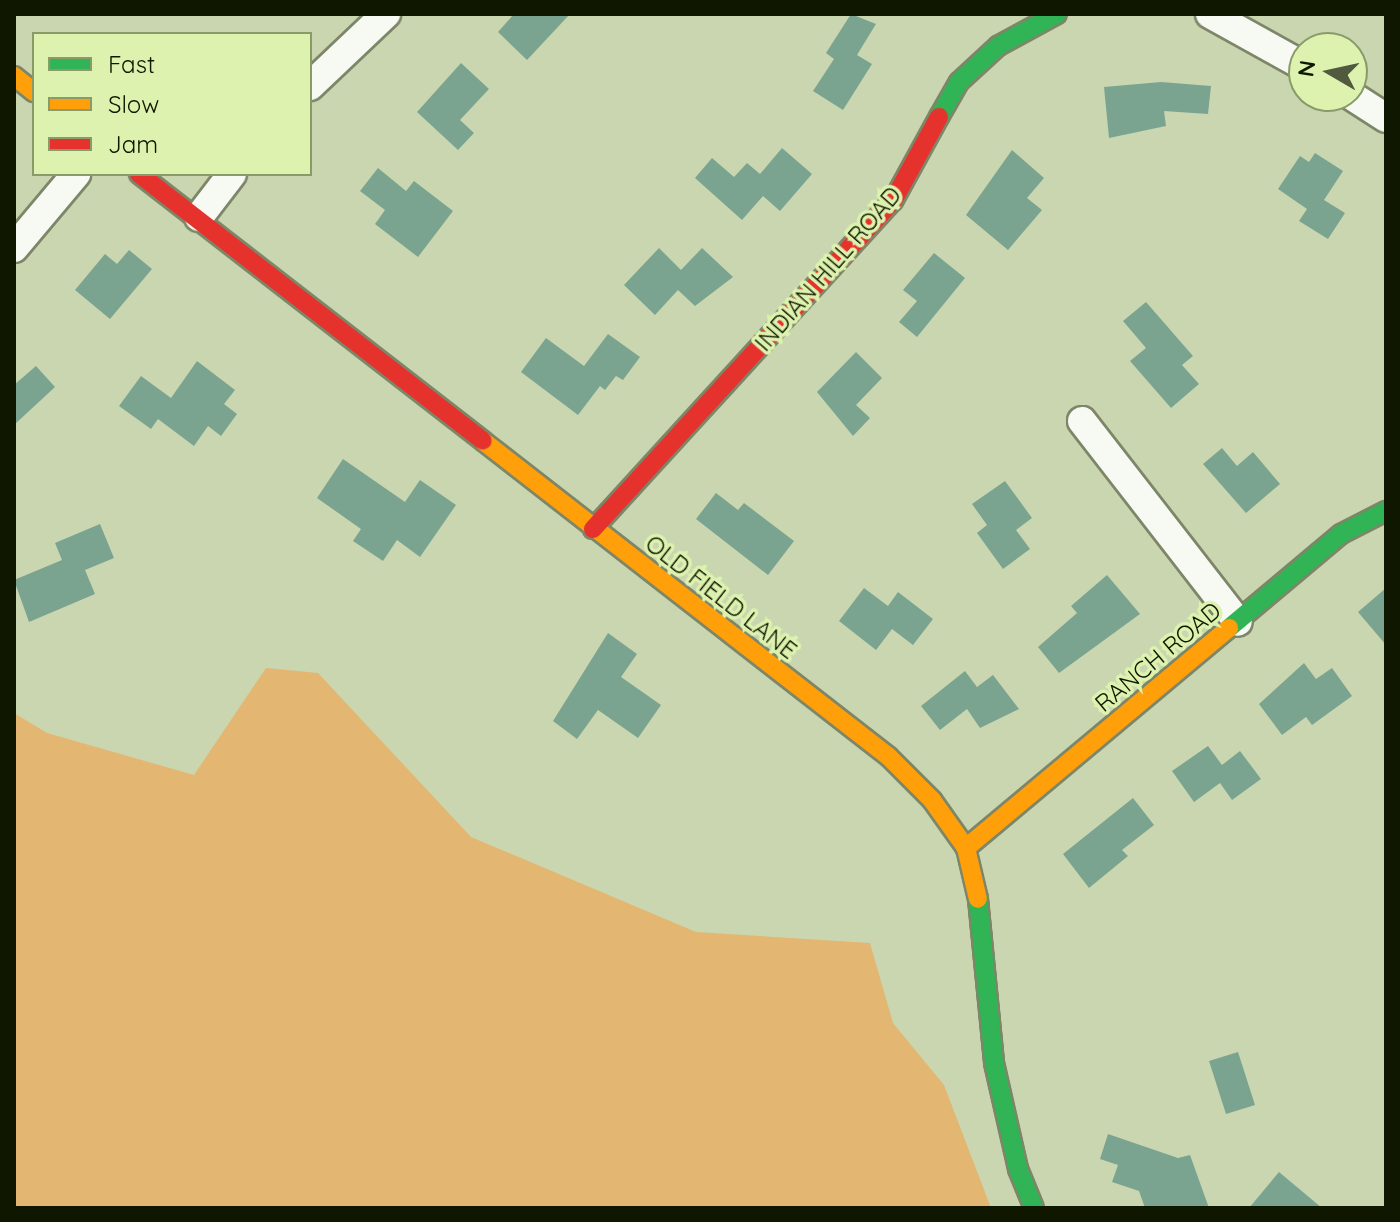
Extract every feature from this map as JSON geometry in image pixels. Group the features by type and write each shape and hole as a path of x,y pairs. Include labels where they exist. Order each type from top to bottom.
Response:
{"street":[{"path":"312,84 386,14"},
{"name":"INDIAN HILL ROAD","path":"593,529 893,201 959,82 998,46 1057,14"},
{"path":"1210,14 1288,57"},
{"path":"14,76 32,90"},
{"path":"1368,106 1386,118"},
{"path":"14,248 74,176"},
{"name":"OLD FIELD LANE","path":"142,176 199,217 593,529 889,757 966,848 982,908 1004,1117 1034,1208"},
{"path":"199,217 230,176"},
{"path":"1082,421 1238,622"},
{"name":"RANCH ROAD","path":"966,848 1341,534 1386,511"}],"shaded area":[{"path":"266,668 318,673 471,837 696,932 870,943 893,1023 944,1085 991,1208 14,1208 14,713 47,733 194,775"}],"building":[{"path":"514,14 570,14 527,60 498,32"},
{"path":"851,14 876,24 857,55 872,64 843,110 813,91 834,59 826,53"},
{"path":"461,63 489,89 460,120 474,133 458,150 417,112"},
{"path":"1161,82 1211,86 1208,114 1164,111 1166,126 1109,138 1104,87"},
{"path":"782,148 812,174 780,211 763,196 742,220 695,178 712,158 734,177 747,163 760,174"},
{"path":"1012,150 1044,178 1027,198 1042,210 1008,250 966,215"},
{"path":"1315,153 1343,171 1324,200 1345,213 1328,239 1299,221 1307,209 1278,189 1300,156 1309,162"},
{"path":"378,168 406,191 414,181 453,211 418,257 375,224 385,210 360,191"},
{"path":"659,248 681,270 702,248 733,277 695,306 678,290 655,315 624,285"},
{"path":"129,250 152,269 110,319 75,290 105,254 117,264"},
{"path":"934,253 965,278 917,337 899,322 917,301 903,290"},
{"path":"1146,302 1193,356 1182,365 1199,384 1171,408 1130,361 1146,348 1123,321"},
{"path":"608,334 640,357 623,380 616,376 605,390 600,386 578,415 521,372 546,338 584,366"},
{"path":"856,352 882,378 856,405 870,418 853,436 817,392"},
{"path":"197,361 235,390 224,404 237,414 221,436 208,426 194,446 158,419 151,429 119,406 141,376 171,398"},
{"path":"36,366 55,387 14,425 14,385"},
{"path":"1222,448 1237,466 1253,452 1280,484 1246,513 1203,464"},
{"path":"343,459 405,502 420,480 456,505 420,557 397,540 383,561 353,541 361,529 317,498"},
{"path":"1005,481 1032,518 1016,530 1030,549 1003,569 977,533 987,525 972,504"},
{"path":"716,493 738,510 744,503 794,541 768,575 696,519"},
{"path":"100,524 114,558 85,570 95,594 29,622 14,580 62,560 55,543"},
{"path":"1107,575 1140,614 1059,673 1038,647 1077,613 1071,606"},
{"path":"864,588 888,606 898,592 933,619 913,645 892,629 876,650 839,621"},
{"path":"1386,588 1386,645 1358,612"},
{"path":"608,633 637,654 621,677 661,705 638,738 598,710 577,739 553,721"},
{"path":"1304,663 1316,679 1332,668 1352,696 1312,725 1306,717 1282,735 1259,704"},
{"path":"965,671 977,687 993,675 1019,709 980,728 967,709 940,730 921,706"},
{"path":"1208,746 1222,765 1240,751 1261,779 1232,800 1220,783 1194,802 1172,771"},
{"path":"1133,798 1154,825 1122,850 1128,856 1089,888 1063,854"},
{"path":"1238,1052 1255,1105 1226,1114 1209,1061"},
{"path":"1108,1134 1178,1158 1190,1155 1209,1208 1145,1208 1139,1191 1112,1182 1118,1165 1100,1159"},
{"path":"1279,1172 1322,1208 1249,1208"}],"traffic: fast":[{"path":"939,117 959,82 998,46 1057,14"},
{"path":"1229,628 1341,534 1386,511"},
{"path":"978,899 994,1063 1018,1169 1034,1208"}],"traffic: slow":[{"path":"14,76 32,90"},
{"path":"483,441 889,757 932,800 966,848 978,899"},
{"path":"966,848 1229,628"}],"traffic: jam":[{"path":"593,529 893,201 939,117"},
{"path":"142,176 483,441"}]}
